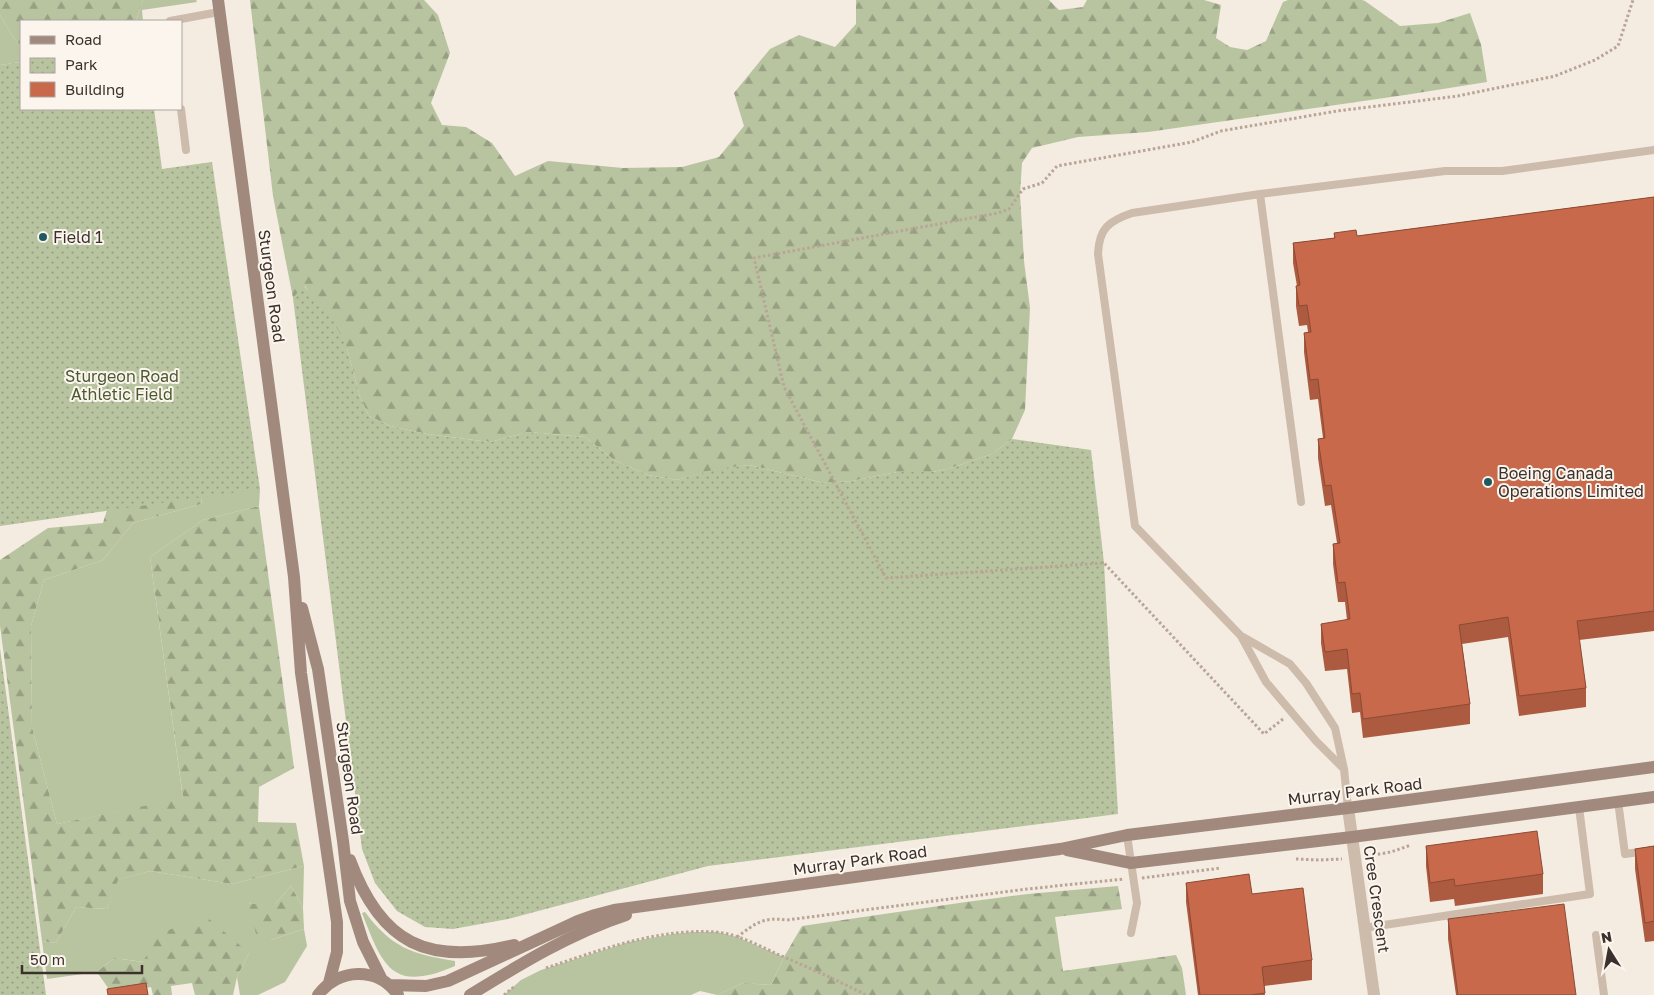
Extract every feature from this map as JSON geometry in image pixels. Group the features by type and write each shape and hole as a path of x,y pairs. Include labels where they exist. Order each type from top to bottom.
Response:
{"street":[{"name":"Sturgeon Road","path":"219,6 294,577 301,673 337,922 337,952 329,983"},
{"name":"Sturgeon Road","path":"294,577 318,669 350,901 363,942 386,982 398,995"},
{"name":"Murray Park Road","path":"329,983 346,975 355,974 374,976 386,982 426,986 448,981 595,914 1060,849 1127,835 1348,808 1654,767"},
{"name":"Murray Park Road","path":"1060,849 1131,862 1352,837 1654,797"},
{"name":"Cree Crescent","path":"1348,808 1374,995"},
{"path":"343,841 358,881 378,914 394,932 407,941 430,949 476,953 539,940"},
{"name":"Murray Park Road","path":"470,995 593,927 664,903"},
{"path":"318,995 329,983"}],"lane":[{"path":"173,20 219,6"},
{"path":"181,110 186,150"},
{"path":"1344,769 1316,741 1266,682 1241,636 1136,526 1098,254 1102,232 1110,223 1132,213 1445,170 1502,171 1654,150"},
{"path":"1260,194 1301,502"},
{"path":"1241,636 1290,664 1306,683 1335,728 1344,769 1348,808"},
{"path":"1618,801 1625,854 1654,850"},
{"path":"1364,928 1590,894 1579,807"},
{"path":"1127,835 1137,903 1131,934"},
{"path":"1596,934 1604,995"}],"path":[{"path":"1283,719 1264,734 1104,564 886,578 784,387 754,258 998,213 1009,209 1023,189 1042,183 1057,166 1192,142 1221,131 1337,111 1458,96 1556,76 1595,60 1618,46 1633,0"},
{"path":"541,970 601,950 650,938 692,932 717,932 737,937 767,949 866,995"},
{"path":"504,995 517,984"}],"green space":[{"path":"0,0 143,0 136,20 20,20 20,45 0,15"},
{"path":"143,0 196,0 197,2 142,10 143,20 136,20"},
{"path":"250,0 424,0 438,15 450,53 431,103 442,125 466,127 492,143 515,176 548,161 623,168 682,167 719,157 744,126 734,93 770,49 799,35 835,47 856,24 856,0 1049,0 1059,10 1083,7 1087,0 1204,0 1221,5 1216,38 1230,47 1247,50 1266,41 1283,2 1288,0 1362,0 1400,26 1438,23 1470,13 1481,44 1487,82 1148,132 1078,137 1032,148 1022,163 1020,194 1024,261 1030,308 1025,410 1012,439 992,454 933,472 897,472 852,481 824,483 749,465 714,470 677,480 648,475 614,460 585,437 528,432 490,442 427,434 390,426 369,416 360,397 347,348 305,286 293,298 273,196"},
{"path":"0,15 20,45 20,62 0,65"},
{"name":"Sturgeon Road Athletic Field","path":"20,62 20,110 154,110 162,169 212,162 260,489 0,526 0,65"},
{"path":"304,286 329,311 347,348 360,397 369,416 390,426 427,434 490,442 528,432 585,437 614,460 648,475 677,480 716,469 749,465 824,483 852,481 897,472 933,472 992,454 1012,439 1091,450 1104,563 1118,814 708,866 508,919 453,929 425,927 397,911 375,883 362,849 293,298"},
{"path":"115,484 204,486 201,504 133,523 103,560 44,580 31,626 32,727 57,824 183,798 150,557 203,520 259,506 294,768 259,787 258,822 296,823 304,866 232,884 150,871 118,880 107,909 76,907 56,943 42,941 0,626 0,560 48,528 103,523"},
{"path":"204,486 260,489 259,506 203,520 150,557 183,799 57,824 32,727 31,626 44,580 103,560 133,523 201,504"},
{"path":"0,648 46,995 0,995"},
{"path":"304,866 303,908 291,886 275,904 251,904 249,902 271,940 304,929 307,946 285,982 258,995 240,995 237,977 249,953 144,962 114,958 97,972 47,979 42,941 56,943 76,907 107,909 117,880 150,871 232,884"},
{"path":"291,886 303,908 304,929 271,940 256,934 248,902 251,904 275,904"},
{"path":"1118,886 1122,909 1055,917 1063,971 1176,955 1182,968 1186,995 717,995 743,983 771,985 784,957 802,926 1028,894"},
{"path":"365,912 384,934 404,947 415,952 455,961 455,966 434,974 417,977 403,975 393,970 384,961 369,932 362,913"},
{"path":"208,918 249,953 237,977 233,995 195,995 192,983 171,986 172,995 153,995 151,987 113,995 97,972 114,958 143,962 158,933"},
{"path":"692,932 717,932 737,937 784,957 771,985 743,983 717,995 700,991 691,995 504,995 521,980 541,970 629,942"}],"building":[{"name":"Boeing Canada Operations Limited","path":"1654,197 1654,611 1577,621 1586,688 1519,696 1508,617 1459,625 1470,704 1363,719 1360,693 1352,694 1347,649 1325,652 1321,624 1350,619 1345,582 1338,583 1333,544 1340,543 1331,485 1325,486 1318,439 1325,438 1318,379 1310,380 1304,333 1311,332 1307,305 1299,306 1296,286 1300,285 1293,243 1335,238 1334,233 1356,230 1357,236"},
{"path":"1537,831 1543,874 1455,886 1454,879 1430,883 1426,846"},
{"path":"1654,846 1654,921 1645,923 1635,849"},
{"path":"1249,874 1252,894 1303,888 1312,960 1262,967 1265,993 1251,995 1200,995 1186,883"},
{"path":"1564,904 1576,995 1458,995 1448,919"},
{"path":"146,983 148,995 108,995 107,989"}],"place":[{"name":"Field 1","path":"43,237"},
{"name":"Boeing Canada Operations Limited","path":"1488,482"}]}
